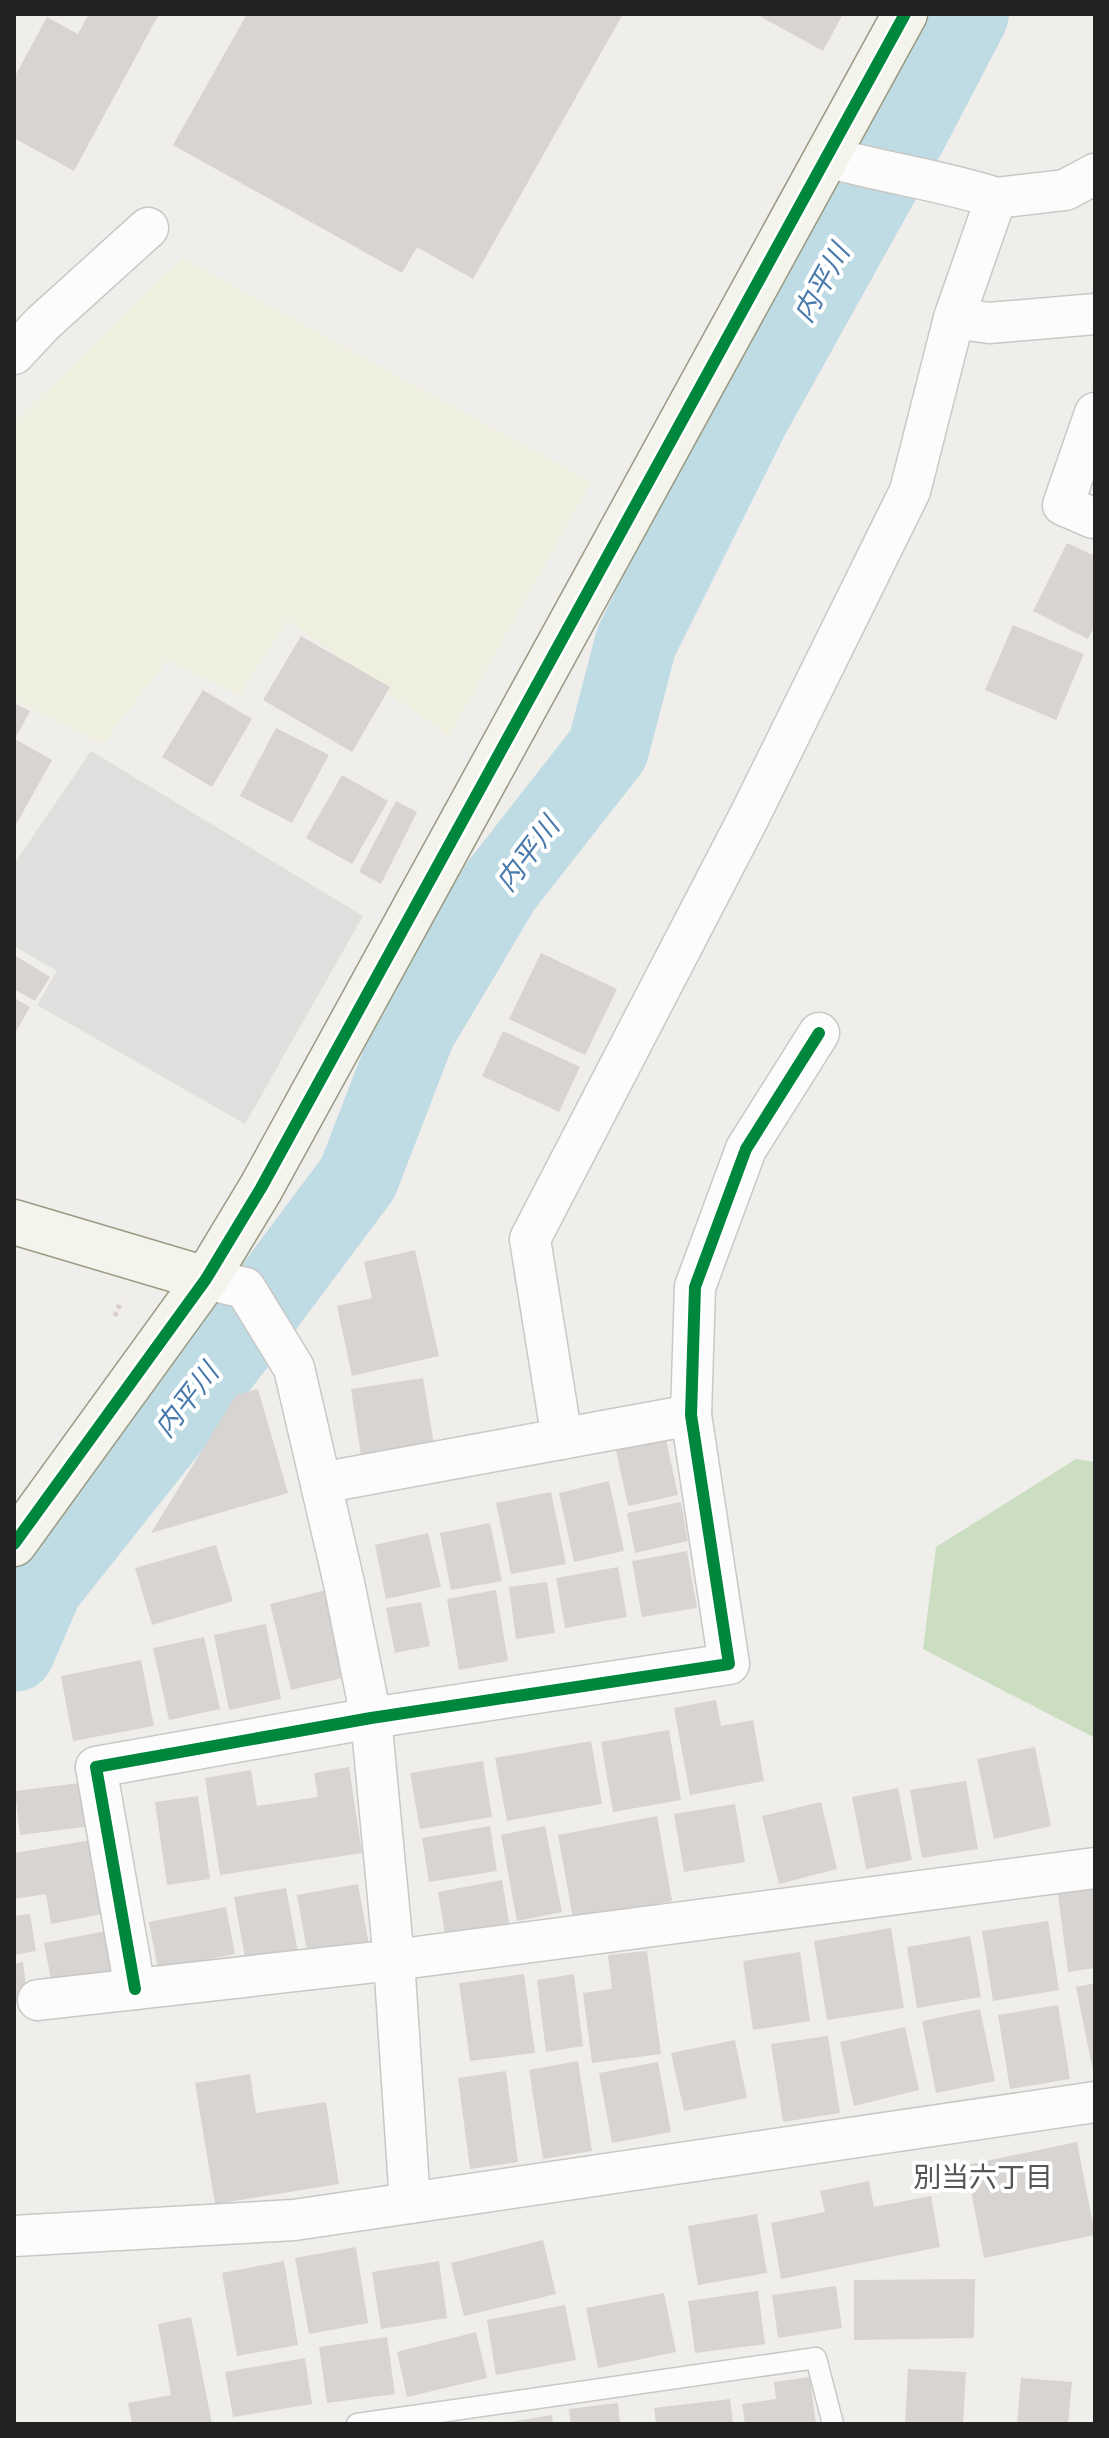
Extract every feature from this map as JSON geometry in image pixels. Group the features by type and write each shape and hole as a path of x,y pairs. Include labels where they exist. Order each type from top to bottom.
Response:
{"street":[{"path":"14,1544 226,1284 345,1039 848,163 905,14"},
{"path":"848,163 950,183 996,198 1065,190 1095,174"},
{"path":"562,1439 530,1239 750,815 910,491 954,318 996,198"},
{"path":"14,354 42,324 148,228"},
{"path":"954,318 989,323 1095,314"},
{"path":"1093,518 1063,505 1095,413"},
{"path":"135,1989 96,1767 371,1718 729,1664 691,1415 695,1287 746,1149 819,1033"},
{"path":"14,1222 226,1284 281,1344 294,1368 371,1718 394,1960 410,2203"},
{"path":"321,1483 691,1415"},
{"path":"38,2000 394,1960 1095,1868"},
{"path":"14,2236 294,2220 1095,2102"}],"lane":[{"path":"357,2424 816,2358 833,2424"}],"green space":[{"path":"182,258 591,482 449,736 287,620 240,695 167,660 103,744 14,700 14,422"},
{"path":"1076,1459 1095,1462 1095,1738 923,1649 936,1547"}],"shaded area":[{"path":"91,751 363,916 245,1124 37,1005 57,971 14,946 14,864"}],"building":[{"path":"89,14 159,14 74,171 14,138 14,78 47,17 78,34"},
{"path":"247,14 623,14 473,279 417,247 402,273 173,145"},
{"path":"763,14 843,14 823,51 761,17"},
{"path":"1067,543 1095,556 1095,626 1088,639 1033,611"},
{"path":"1013,625 1084,654 1056,720 985,690"},
{"path":"301,636 390,687 352,752 263,700"},
{"path":"203,690 252,719 212,787 162,757"},
{"path":"14,703 30,711 15,739 52,760 14,828"},
{"path":"276,728 329,755 292,823 240,796"},
{"path":"342,775 388,801 352,864 306,838"},
{"path":"396,801 417,812 381,884 359,872"},
{"path":"541,953 617,989 585,1055 509,1019"},
{"path":"14,955 50,977 35,1001 14,989"},
{"path":"14,998 30,1007 14,1035"},
{"path":"503,1031 580,1067 559,1112 482,1076"},
{"path":"415,1250 439,1356 352,1376 337,1306 372,1298 364,1262"},
{"path":"423,1378 434,1444 361,1456 351,1389"},
{"path":"258,1389 288,1493 151,1533 236,1395"},
{"path":"665,1435 678,1495 628,1506 615,1446"},
{"path":"609,1481 624,1551 574,1562 559,1493"},
{"path":"551,1492 566,1564 511,1574 496,1503"},
{"path":"681,1502 688,1541 635,1553 627,1513"},
{"path":"490,1523 502,1581 451,1590 440,1533"},
{"path":"428,1533 441,1587 386,1599 375,1545"},
{"path":"216,1545 233,1601 152,1625 135,1568"},
{"path":"687,1551 697,1608 642,1617 632,1561"},
{"path":"618,1567 627,1617 565,1628 556,1578"},
{"path":"547,1582 555,1633 516,1639 509,1587"},
{"path":"326,1590 347,1677 291,1690 270,1604"},
{"path":"496,1590 508,1661 459,1670 447,1599"},
{"path":"421,1602 430,1646 395,1653 386,1608"},
{"path":"266,1624 281,1699 229,1710 214,1635"},
{"path":"204,1637 220,1709 169,1720 153,1648"},
{"path":"141,1660 154,1726 73,1741 61,1676"},
{"path":"716,1700 721,1726 753,1720 764,1781 690,1795 674,1708"},
{"path":"669,1730 681,1800 613,1812 601,1742"},
{"path":"591,1741 602,1804 507,1821 495,1758"},
{"path":"1035,1747 1051,1826 994,1839 977,1759"},
{"path":"483,1761 492,1817 420,1829 410,1773"},
{"path":"349,1767 362,1853 220,1875 205,1778 251,1770 257,1806 318,1797 314,1773"},
{"path":"966,1781 978,1849 922,1858 910,1790"},
{"path":"80,1783 85,1827 20,1835 15,1791"},
{"path":"898,1788 912,1860 866,1869 852,1797"},
{"path":"198,1796 210,1879 167,1885 155,1802"},
{"path":"821,1802 837,1869 779,1884 762,1816"},
{"path":"735,1804 745,1862 684,1872 674,1814"},
{"path":"657,1816 672,1901 573,1919 558,1835"},
{"path":"490,1826 497,1871 429,1882 422,1838"},
{"path":"545,1826 562,1912 517,1921 501,1835"},
{"path":"91,1840 103,1914 51,1924 46,1894 14,1899 14,1853"},
{"path":"502,1880 509,1923 445,1934 438,1892"},
{"path":"1095,1881 1095,1968 1068,1972 1057,1887"},
{"path":"358,1884 369,1945 308,1956 297,1895"},
{"path":"286,1888 298,1953 246,1963 234,1897"},
{"path":"226,1907 235,1954 158,1969 149,1922"},
{"path":"30,1914 36,1951 14,1955 14,1916"},
{"path":"1048,1921 1059,1990 993,2001 982,1931"},
{"path":"891,1928 904,2008 827,2020 814,1941"},
{"path":"111,1930 119,1973 52,1985 44,1943"},
{"path":"970,1936 981,1997 917,2008 907,1947"},
{"path":"647,1951 661,2054 592,2063 583,1993 612,1989 608,1955"},
{"path":"800,1952 810,2021 753,2030 743,1961"},
{"path":"23,1962 28,2000 14,2002 14,1964"},
{"path":"524,1974 535,2053 470,2061 459,1983"},
{"path":"574,1974 583,2046 546,2052 537,1980"},
{"path":"1095,1983 1095,2076 1094,2076 1076,1987"},
{"path":"1058,2005 1070,2079 1010,2089 998,2015"},
{"path":"980,2009 995,2081 936,2093 922,2021"},
{"path":"905,2027 919,2090 854,2106 840,2042"},
{"path":"828,2036 840,2113 783,2122 771,2044"},
{"path":"735,2040 747,2098 684,2111 671,2053"},
{"path":"578,2061 592,2151 543,2159 529,2070"},
{"path":"658,2062 671,2132 612,2143 599,2073"},
{"path":"506,2071 518,2162 470,2169 458,2078"},
{"path":"250,2074 256,2113 326,2102 339,2184 215,2204 195,2083"},
{"path":"1077,2142 1095,2235 984,2258 966,2165"},
{"path":"869,2181 874,2207 931,2196 940,2247 781,2279 771,2223 825,2212 820,2191"},
{"path":"757,2214 767,2273 698,2285 688,2226"},
{"path":"543,2240 556,2294 464,2316 451,2263"},
{"path":"356,2247 368,2323 309,2334 295,2258"},
{"path":"284,2261 298,2345 237,2356 222,2273"},
{"path":"439,2261 447,2318 381,2329 372,2272"},
{"path":"975,2279 974,2338 854,2340 854,2280"},
{"path":"836,2286 842,2328 778,2338 772,2295"},
{"path":"758,2291 765,2344 695,2353 688,2301"},
{"path":"664,2293 676,2352 598,2368 586,2308"},
{"path":"565,2305 576,2360 496,2375 487,2320"},
{"path":"191,2317 212,2424 132,2424 128,2403 171,2395 158,2324"},
{"path":"476,2332 487,2378 407,2397 397,2352"},
{"path":"387,2337 395,2394 327,2403 319,2347"},
{"path":"305,2358 312,2404 233,2417 225,2372"},
{"path":"908,2369 966,2372 963,2424 905,2424"},
{"path":"810,2377 816,2424 745,2424 742,2404 776,2399 774,2382"},
{"path":"1021,2378 1072,2382 1068,2424 1017,2424"},
{"path":"730,2399 733,2424 656,2424 654,2408"},
{"path":"618,2403 620,2424 571,2424 569,2409"},
{"path":"552,2415 553,2424 509,2422"}],"waterway":[{"name":"内平川","path":"14,1651 42,1586 234,1344 358,1178 415,1030 500,887 608,749 636,642 749,415 908,129 968,14"}],"cycle path":[{"path":"14,1544 206,1279 261,1188 905,14"},
{"path":"135,1989 96,1767 371,1718 729,1664 691,1415 695,1287 746,1149 819,1033"}],"district":[{"name":"別当六丁目","path":"983,2177"}]}
